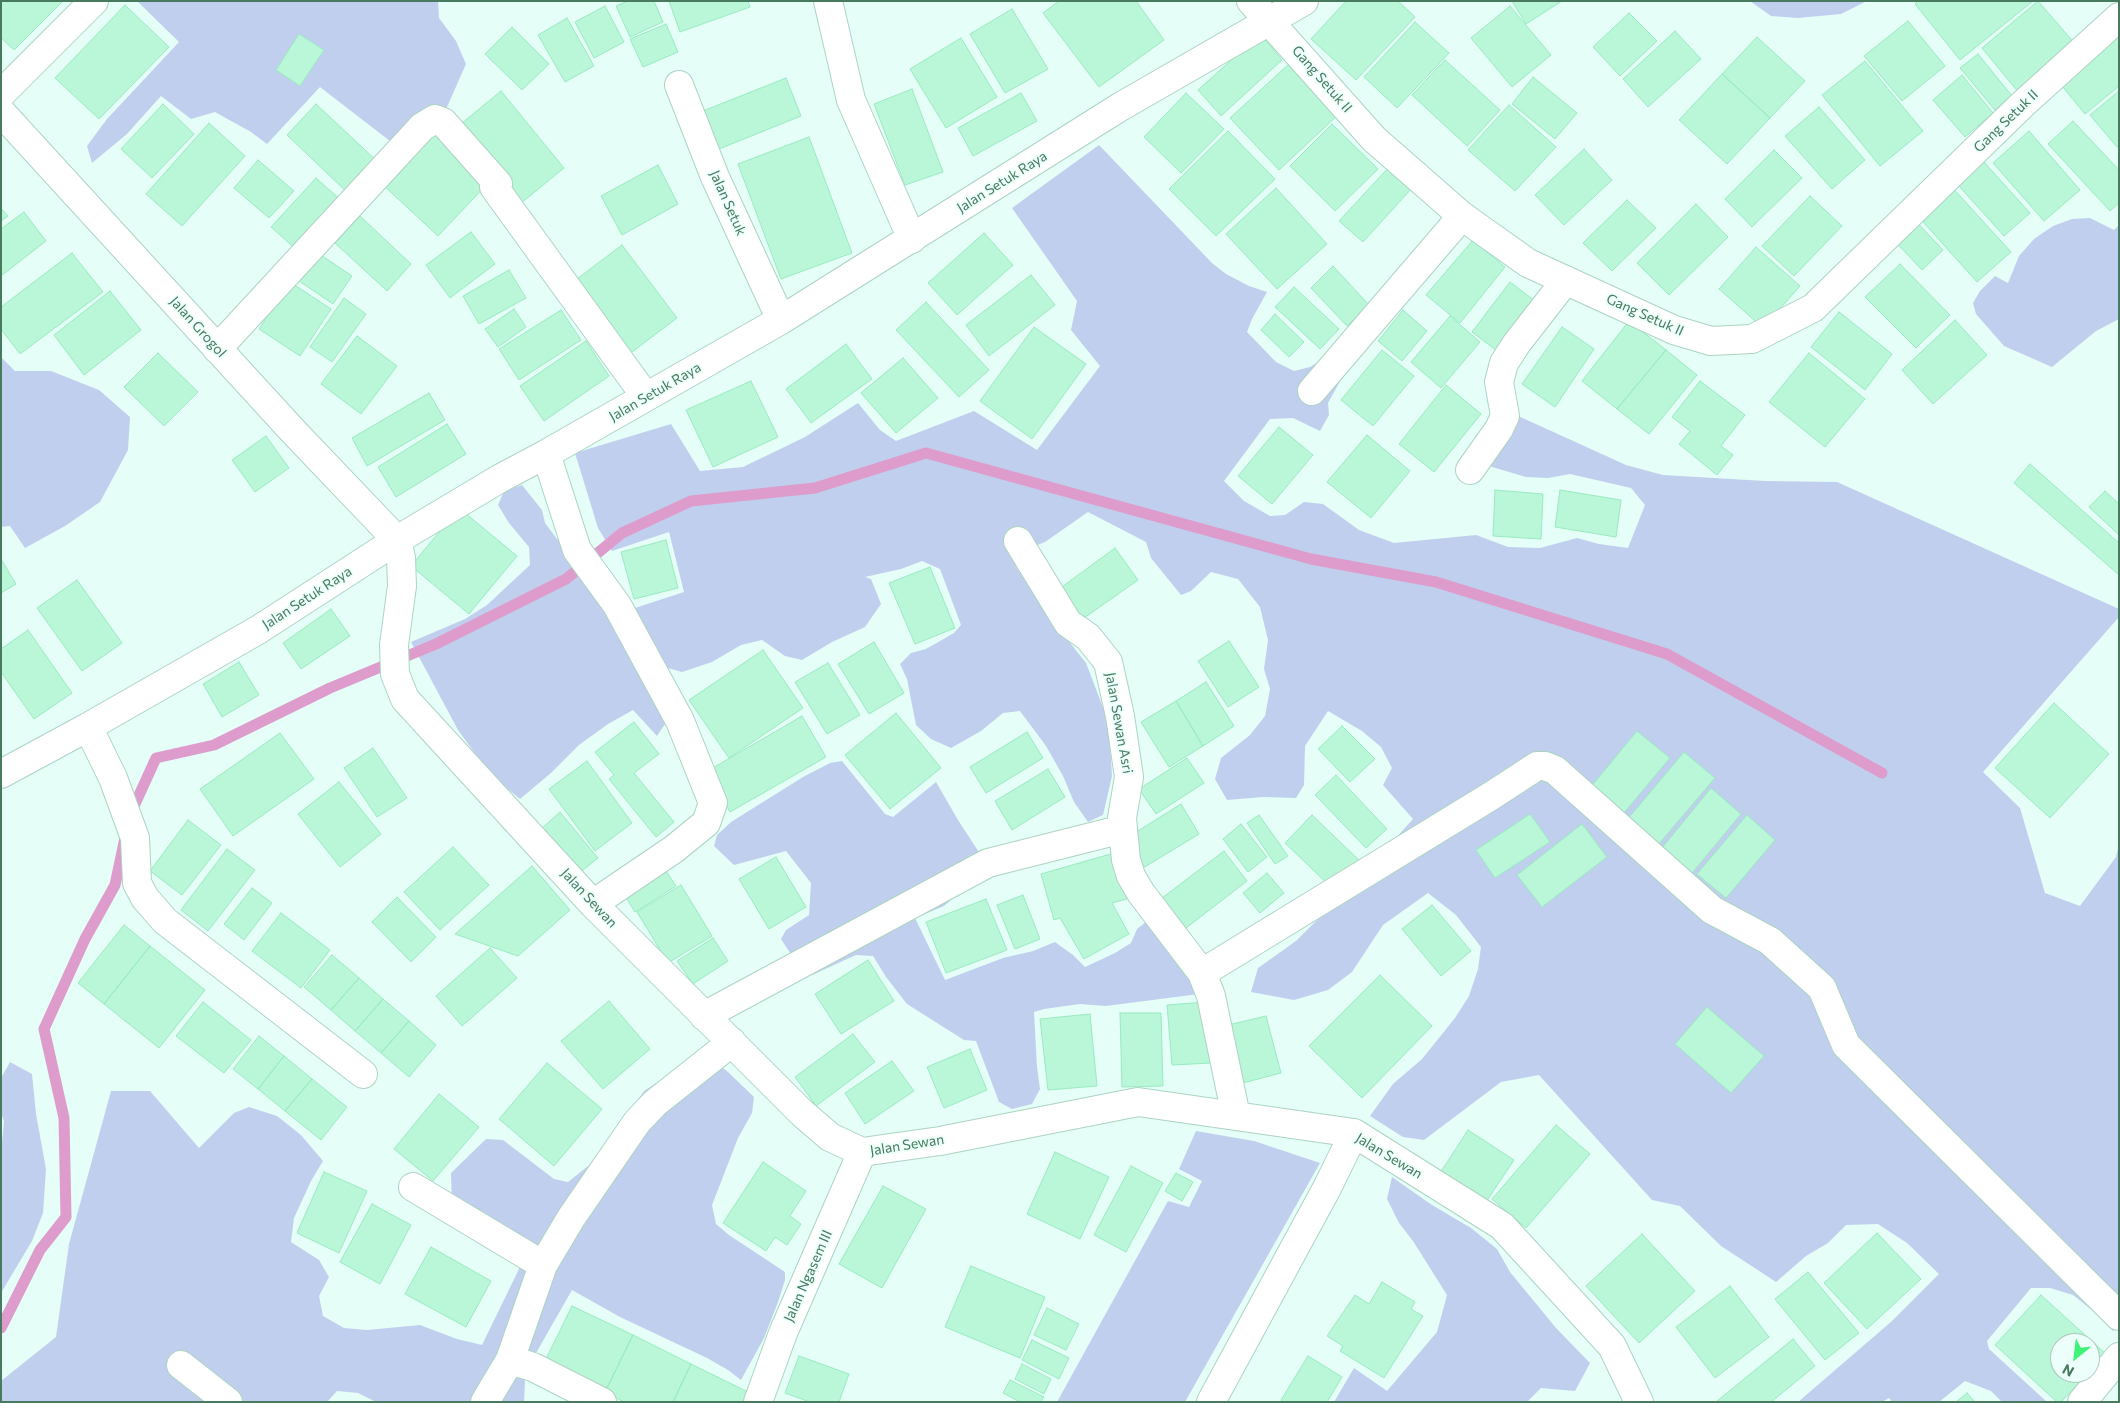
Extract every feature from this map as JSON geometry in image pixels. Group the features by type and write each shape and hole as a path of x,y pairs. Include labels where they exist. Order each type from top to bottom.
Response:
{"street":[{"path":"1,94 94,1"},
{"path":"828,1 851,100 912,239"},
{"name":"Gang Setuk II","path":"1251,1 1374,138 1462,216 1528,262 1674,330 1711,341 1752,339 1813,308 2023,104 2119,17"},
{"name":"Jalan Setuk Raya","path":"1,774 88,727 258,630 397,540 499,479 646,398 781,320 1120,107 1304,1"},
{"name":"Jalan Setuk","path":"679,85 715,177 781,320"},
{"name":"Jalan Grogol","path":"1,112 217,349 397,540"},
{"path":"217,349 422,127 435,119 443,122 498,184 494,187 646,398"},
{"path":"1312,391 1462,216"},
{"path":"1470,470 1499,429 1505,416 1499,382 1504,363 1517,343 1566,280"},
{"path":"546,454 577,550 618,605 680,721 713,803 706,823 687,839 593,904"},
{"name":"Jalan Sewan","path":"397,540 401,558 402,586 394,645 395,674 405,699 593,904 704,1016 830,1137 862,1152 940,1141 1138,1102 1354,1134 1502,1226 1612,1346 1640,1402"},
{"name":"Jalan Sewan Asri","path":"1018,541 1068,623 1088,636 1108,662 1120,716 1129,777 1122,818 1126,860 1131,876 1141,893 1202,973 1210,996 1236,1116"},
{"path":"88,727 113,778 135,838 137,883 145,898 165,921 362,1074"},
{"path":"1202,973 1537,766 1545,766 1555,770 1712,910 1770,941 1822,988 1846,1046 2119,1316"},
{"path":"704,1016 988,863 1123,829"},
{"path":"485,1402 510,1360 543,1265 571,1218 637,1122 655,1103 732,1042"},
{"path":"1211,1402 1354,1134"},
{"name":"Jalan Ngasem III","path":"758,1402 782,1333 862,1152"},
{"path":"413,1187 543,1265"},
{"path":"2082,1402 2119,1357"},
{"path":"510,1360 533,1367 602,1402"},
{"path":"181,1365 228,1402"}],"shaded area":[{"path":"137,1 438,1 439,18 456,41 466,64 447,107 425,121 399,148 320,87 267,144 251,132 215,112 191,119 161,96 127,134 92,163 87,146 107,119 179,42"},
{"path":"1750,1 1867,1 1841,14 1798,18 1771,16"},
{"path":"1099,145 1212,263 1226,274 1249,286 1267,292 1247,332 1276,362 1294,371 1310,367 1345,345 1358,359 1344,374 1328,403 1329,415 1320,431 1293,418 1270,419 1224,481 1244,501 1270,516 1285,515 1304,502 1323,504 1359,530 1394,543 1476,535 1508,547 1540,548 1577,538 1599,544 1628,548 1645,505 1631,488 1570,474 1548,478 1526,477 1492,467 1477,457 1482,433 1494,405 1626,465 1663,475 1765,481 1837,482 2119,609 2119,617 1983,772 2020,808 2045,893 2080,906 2116,857 2119,844 2119,1328 2113,1331 2098,1315 2073,1295 2050,1288 2031,1288 1987,1341 1989,1349 2047,1402 2002,1402 1991,1391 1965,1381 1939,1402 1892,1402 1889,1398 1882,1402 1798,1402 1892,1321 1939,1274 1907,1243 1878,1224 1846,1225 1828,1243 1806,1256 1776,1282 1721,1246 1680,1206 1652,1200 1539,1075 1501,1082 1424,1140 1403,1137 1370,1116 1393,1084 1422,1059 1455,1018 1469,996 1478,969 1481,947 1456,915 1428,893 1383,925 1352,972 1328,990 1294,1000 1251,992 1258,968 1296,941 1366,871 1413,819 1383,785 1392,768 1381,747 1362,731 1328,711 1305,746 1304,785 1296,798 1263,797 1227,800 1215,779 1221,758 1250,735 1265,716 1270,689 1264,669 1268,640 1260,607 1238,579 1211,572 1191,591 1181,595 1151,558 1146,542 1088,512 1045,542 1030,548 1016,558 1016,567 1086,663 1104,710 1110,744 1112,776 1103,815 1088,822 1074,802 1063,776 1046,746 1020,711 1003,713 981,731 951,748 931,739 916,725 907,679 900,664 911,653 926,649 954,633 961,625 940,569 922,561 901,569 865,577 871,579 881,604 865,627 832,642 802,660 785,656 762,640 741,645 712,662 682,672 664,667 634,614 635,608 684,592 669,532 612,551 598,528 575,453 671,424 700,471 743,467 805,437 858,403 880,430 896,441 974,411 1037,450 1100,366 1071,330 1077,301 1012,208"},
{"path":"2090,218 2114,230 2119,225 2119,319 2096,331 2052,367 2004,346 1976,314 1973,303 1980,291 1995,276 2008,283 2019,256 2034,239 2053,226 2072,219"},
{"path":"1,357 15,371 51,371 99,390 130,417 128,450 100,502 65,526 25,548 10,526 1,527"},
{"path":"522,485 542,510 545,523 557,539 578,551 667,721 657,736 633,710 608,724 579,745 551,773 520,799 485,767 458,730 411,642 465,619 487,605 530,565 529,547 509,523 498,505 504,491"},
{"path":"842,761 885,814 893,817 936,782 984,860 966,887 944,906 915,918 945,980 1003,958 1033,951 1055,942 1073,955 1085,967 1131,943 1137,929 1146,922 1163,932 1199,994 1106,1006 1080,1004 1034,1012 1040,1089 1032,1104 1012,1109 999,1102 976,1041 964,1040 907,1004 886,977 873,956 856,955 812,975 792,956 781,939 786,930 809,915 811,883 786,851 734,865 714,846 717,835 731,822 803,777 830,763"},
{"path":"706,1054 754,1097 752,1113 738,1138 712,1205 716,1224 729,1235 785,1272 785,1280 778,1302 764,1338 741,1380 707,1358 620,1317 572,1290 532,1360 525,1380 524,1402 376,1402 358,1393 337,1391 327,1402 1,1402 1,1381 56,1337 69,1244 111,1091 150,1091 199,1148 234,1113 249,1107 277,1116 301,1135 323,1161 311,1181 294,1218 291,1242 319,1260 329,1277 319,1296 323,1316 344,1328 367,1330 420,1325 457,1339 482,1345 519,1269 510,1250 452,1206 451,1173 486,1139 503,1140 554,1179 568,1182 607,1151 624,1119 644,1091"},
{"path":"10,1062 32,1074 36,1114 46,1169 43,1213 32,1241 1,1293 1,1154 4,1121 1,1113 1,1078"},
{"path":"1196,1131 1254,1141 1320,1163 1185,1402 1057,1402 1168,1201 1189,1207 1202,1181 1179,1169"},
{"path":"1392,1177 1432,1205 1471,1228 1497,1249 1510,1272 1556,1328 1590,1363 1575,1391 1541,1388 1527,1402 1334,1402 1354,1368 1387,1391 1437,1332 1447,1295 1413,1241 1399,1223 1387,1199"}],"building":[{"path":"1,1 63,1 14,50 1,38"},
{"path":"628,1 654,1 663,22 630,37 616,6"},
{"path":"669,1 748,1 750,7 680,32"},
{"path":"1059,1 1136,1 1164,40 1099,87 1043,13"},
{"path":"1346,1 1398,1 1415,17 1356,80 1311,39"},
{"path":"1512,1 1562,1 1526,24"},
{"path":"1918,1 2033,1 1960,60 1915,4"},
{"path":"2038,1 2076,45 2019,93 1982,48"},
{"path":"125,5 169,47 99,119 55,78"},
{"path":"605,6 624,42 594,58 575,22"},
{"path":"1510,6 1551,55 1512,87 1471,38"},
{"path":"1012,9 1048,69 1005,93 970,34"},
{"path":"1629,13 1657,41 1620,76 1593,47"},
{"path":"567,18 594,66 565,82 538,35"},
{"path":"1908,21 1945,66 1902,101 1864,56"},
{"path":"1415,22 1449,53 1397,108 1364,77"},
{"path":"666,24 678,52 643,67 630,39"},
{"path":"512,27 549,64 522,90 485,54"},
{"path":"2119,27 2119,86 2085,114 2057,80"},
{"path":"1675,31 1701,59 1648,107 1623,79"},
{"path":"299,34 324,50 300,86 276,70"},
{"path":"1260,34 1282,60 1221,116 1198,90"},
{"path":"1757,37 1805,81 1770,118 1722,74"},
{"path":"961,38 997,97 946,128 910,69"},
{"path":"1978,54 2012,96 1995,110 1960,68"},
{"path":"1445,60 1500,110 1467,146 1412,95"},
{"path":"1865,61 1923,131 1880,166 1822,95"},
{"path":"1290,63 1338,115 1279,170 1230,118"},
{"path":"1722,74 1770,118 1727,164 1679,120"},
{"path":"1962,75 1993,113 1965,137 1933,100"},
{"path":"1533,77 1577,113 1555,139 1512,104"},
{"path":"786,78 801,116 719,149 703,111"},
{"path":"912,89 943,172 905,185 874,104"},
{"path":"501,91 564,168 520,204 456,128"},
{"path":"2119,91 2119,146 2117,147 2090,115"},
{"path":"1021,93 1037,121 973,156 958,128"},
{"path":"1186,93 1224,129 1181,173 1144,137"},
{"path":"163,104 194,134 152,178 121,149"},
{"path":"316,104 379,163 350,195 287,135"},
{"path":"1509,105 1556,147 1515,191 1468,150"},
{"path":"1819,107 1865,160 1832,189 1785,136"},
{"path":"2073,121 2119,170 2119,203 2110,211 2048,144"},
{"path":"209,123 245,156 182,226 146,194"},
{"path":"1332,124 1378,169 1335,211 1290,166"},
{"path":"433,128 490,181 438,236 381,183"},
{"path":"1228,131 1275,179 1216,236 1169,189"},
{"path":"2029,131 2080,190 2044,221 1993,163"},
{"path":"809,137 852,253 781,279 738,164"},
{"path":"1584,149 1612,180 1564,225 1535,195"},
{"path":"1774,150 1802,178 1752,227 1725,199"},
{"path":"258,160 294,191 269,218 234,188"},
{"path":"1984,162 2030,213 2004,236 1958,185"},
{"path":"658,165 678,204 622,235 601,196"},
{"path":"1390,166 1413,187 1363,242 1339,221"},
{"path":"316,178 343,202 299,252 271,227"},
{"path":"1950,185 2011,252 1977,282 1916,214"},
{"path":"1276,188 1327,244 1277,289 1226,234"},
{"path":"1810,196 1842,226 1794,276 1762,246"},
{"path":"1627,200 1656,228 1612,271 1583,243"},
{"path":"1696,204 1728,237 1669,295 1637,263"},
{"path":"1,208 8,216 1,221"},
{"path":"24,212 46,241 1,276 1,229"},
{"path":"360,216 411,264 387,291 335,243"},
{"path":"1912,217 1943,250 1922,270 1891,237"},
{"path":"471,232 495,264 450,298 426,265"},
{"path":"984,233 1013,265 957,315 928,283"},
{"path":"1473,240 1505,267 1460,323 1426,295"},
{"path":"622,245 677,318 624,358 569,285"},
{"path":"1756,247 1800,286 1763,328 1719,289"},
{"path":"315,251 352,276 333,304 296,279"},
{"path":"72,253 103,292 20,354 1,329 1,307"},
{"path":"1900,264 1950,315 1916,348 1865,297"},
{"path":"1333,266 1369,305 1347,326 1311,288"},
{"path":"509,270 526,298 479,324 463,296"},
{"path":"1031,275 1055,305 989,356 966,325"},
{"path":"290,282 331,309 300,356 259,329"},
{"path":"1510,282 1535,301 1497,351 1472,332"},
{"path":"1294,287 1339,329 1320,349 1275,307"},
{"path":"110,291 141,330 84,375 54,335"},
{"path":"344,298 366,314 332,362 310,347"},
{"path":"926,302 989,370 959,397 896,330"},
{"path":"514,309 526,327 498,347 485,329"},
{"path":"561,310 581,340 519,380 499,349"},
{"path":"1403,310 1427,331 1402,361 1378,341"},
{"path":"1839,312 1892,354 1865,390 1811,347"},
{"path":"1275,314 1304,342 1289,357 1261,330"},
{"path":"1450,316 1480,342 1441,388 1411,362"},
{"path":"1955,320 1987,355 1933,404 1902,370"},
{"path":"1629,321 1666,350 1617,409 1582,381"},
{"path":"1034,327 1086,364 1032,439 980,401"},
{"path":"1562,327 1594,349 1555,407 1522,384"},
{"path":"357,336 397,366 361,414 321,384"},
{"path":"586,341 609,376 544,421 520,386"},
{"path":"846,344 872,379 811,423 786,389"},
{"path":"1382,350 1414,376 1373,426 1341,400"},
{"path":"1666,350 1697,375 1649,434 1617,409"},
{"path":"158,353 198,392 164,426 124,387"},
{"path":"1809,353 1865,399 1825,447 1769,402"},
{"path":"903,358 938,398 896,433 861,393"},
{"path":"751,381 778,437 713,467 686,410"},
{"path":"1700,381 1745,415 1721,446 1733,455 1717,475 1679,444 1690,431 1672,417"},
{"path":"1446,385 1481,414 1434,472 1399,444"},
{"path":"429,393 445,420 367,466 352,438"},
{"path":"447,424 466,454 396,497 378,467"},
{"path":"1279,427 1313,455 1272,504 1238,476"},
{"path":"1367,435 1410,471 1371,518 1327,482"},
{"path":"266,436 289,468 255,492 232,460"},
{"path":"2030,464 2119,543 2119,575 2014,483"},
{"path":"1495,490 1543,494 1541,539 1493,536"},
{"path":"1560,490 1621,500 1616,537 1555,527"},
{"path":"2105,491 2119,504 2119,535 2089,507"},
{"path":"459,508 517,556 469,614 411,566"},
{"path":"666,540 678,588 634,599 621,552"},
{"path":"1115,548 1138,580 1077,623 1055,592"},
{"path":"1,559 16,584 1,593"},
{"path":"930,567 955,628 915,644 889,583"},
{"path":"77,580 122,643 82,671 37,608"},
{"path":"331,609 350,636 301,669 283,643"},
{"path":"28,630 72,693 34,719 1,672 1,649"},
{"path":"1229,641 1259,687 1228,707 1198,661"},
{"path":"874,642 904,693 869,714 838,664"},
{"path":"763,650 803,708 729,758 689,700"},
{"path":"239,662 259,695 222,717 203,684"},
{"path":"828,663 860,715 827,734 795,682"},
{"path":"1206,682 1234,726 1203,746 1176,701"},
{"path":"1176,701 1203,746 1169,767 1141,722"},
{"path":"2054,703 2109,754 2050,818 1995,768"},
{"path":"896,713 941,768 890,809 845,755"},
{"path":"802,716 826,757 730,812 706,772"},
{"path":"634,722 659,754 634,773 674,822 656,837 609,779 614,775 595,752"},
{"path":"1342,726 1375,759 1350,782 1318,749"},
{"path":"1637,731 1670,758 1618,820 1585,794"},
{"path":"1027,732 1043,758 986,793 970,767"},
{"path":"280,733 314,779 233,836 200,789"},
{"path":"373,748 407,798 377,817 344,768"},
{"path":"1684,752 1715,778 1657,846 1626,821"},
{"path":"1187,758 1204,783 1156,814 1139,789"},
{"path":"587,761 632,823 595,851 549,789"},
{"path":"1048,769 1065,797 1012,830 995,801"},
{"path":"1336,775 1387,829 1366,848 1315,795"},
{"path":"339,782 381,834 340,867 298,814"},
{"path":"1711,788 1741,814 1687,879 1657,854"},
{"path":"1181,804 1199,834 1143,868 1125,839"},
{"path":"560,812 598,858 578,874 541,829"},
{"path":"1530,814 1550,842 1495,878 1476,850"},
{"path":"1259,815 1288,856 1275,864 1247,823"},
{"path":"1312,815 1361,862 1334,890 1285,843"},
{"path":"1747,815 1775,840 1726,898 1697,874"},
{"path":"188,820 221,845 182,895 150,871"},
{"path":"1241,824 1267,857 1248,872 1223,839"},
{"path":"1582,824 1607,857 1542,907 1517,875"},
{"path":"453,847 489,885 440,930 404,892"},
{"path":"227,849 255,870 208,931 181,910"},
{"path":"1224,851 1247,881 1186,928 1162,898"},
{"path":"1114,853 1127,899 1112,903 1129,934 1084,959 1060,918 1054,920 1041,874"},
{"path":"776,857 806,907 769,929 739,879"},
{"path":"662,865 676,886 635,912 622,891"},
{"path":"532,866 570,910 518,956 455,934"},
{"path":"1267,873 1284,893 1260,913 1243,893"},
{"path":"681,885 712,936 668,963 637,912"},
{"path":"252,888 272,903 244,940 224,924"},
{"path":"1023,895 1040,939 1015,949 997,905"},
{"path":"397,897 436,937 411,962 372,922"},
{"path":"986,899 1007,950 946,973 926,922"},
{"path":"1432,905 1471,951 1441,976 1402,929"},
{"path":"281,913 330,950 301,988 252,951"},
{"path":"124,925 150,946 104,1004 78,983"},
{"path":"713,938 728,961 693,984 677,961"},
{"path":"150,946 205,990 159,1048 104,1004"},
{"path":"490,948 517,978 462,1026 436,996"},
{"path":"332,955 359,978 331,1010 304,987"},
{"path":"868,960 894,1001 841,1034 815,994"},
{"path":"1380,975 1432,1026 1362,1098 1309,1046"},
{"path":"359,978 383,999 355,1031 331,1010"},
{"path":"383,999 409,1021 381,1053 355,1031"},
{"path":"609,1001 650,1049 603,1089 561,1041"},
{"path":"203,1002 251,1040 224,1073 176,1036"},
{"path":"1206,1002 1211,1063 1172,1065 1167,1005"},
{"path":"1707,1007 1764,1056 1731,1093 1675,1044"},
{"path":"1120,1013 1161,1013 1163,1086 1122,1087"},
{"path":"1090,1014 1097,1086 1048,1090 1040,1019"},
{"path":"1266,1016 1281,1073 1239,1084 1224,1026"},
{"path":"409,1021 436,1045 409,1077 381,1053"},
{"path":"853,1034 875,1062 816,1106 795,1077"},
{"path":"259,1036 284,1056 258,1089 233,1069"},
{"path":"970,1049 987,1090 944,1108 927,1067"},
{"path":"284,1056 312,1079 285,1111 258,1089"},
{"path":"892,1061 914,1091 865,1124 845,1093"},
{"path":"547,1063 602,1109 554,1166 499,1119"},
{"path":"312,1079 347,1107 321,1140 285,1111"},
{"path":"439,1094 479,1127 433,1181 394,1149"},
{"path":"1556,1125 1590,1154 1526,1228 1492,1199"},
{"path":"1468,1130 1514,1160 1480,1211 1435,1181"},
{"path":"1055,1152 1109,1177 1080,1239 1027,1214"},
{"path":"763,1162 806,1191 790,1216 801,1224 787,1245 775,1237 766,1251 723,1223"},
{"path":"1131,1166 1163,1183 1126,1252 1094,1235"},
{"path":"324,1172 367,1191 339,1253 297,1233"},
{"path":"1176,1173 1193,1182 1182,1201 1165,1191"},
{"path":"883,1186 926,1209 882,1288 839,1264"},
{"path":"372,1204 411,1225 380,1284 340,1262"},
{"path":"1877,1233 1921,1279 1867,1329 1824,1283"},
{"path":"1642,1234 1695,1291 1639,1343 1586,1286"},
{"path":"431,1247 491,1281 466,1327 405,1294"},
{"path":"971,1266 1045,1297 1020,1358 945,1327"},
{"path":"1808,1272 1859,1333 1825,1360 1775,1299"},
{"path":"1382,1282 1415,1302 1411,1309 1423,1316 1384,1378 1340,1351 1343,1346 1327,1336 1355,1295 1369,1304"},
{"path":"1730,1286 1769,1337 1715,1378 1676,1327"},
{"path":"2041,1295 2083,1333 2050,1333 2050,1383 2079,1383 2061,1402 2057,1402 1995,1345"},
{"path":"572,1306 633,1335 605,1392 544,1363"},
{"path":"1047,1308 1079,1324 1066,1350 1034,1335"},
{"path":"633,1335 691,1364 673,1402 624,1402 605,1392"},
{"path":"1793,1339 1815,1366 1771,1402 1716,1402"},
{"path":"1032,1340 1069,1358 1059,1379 1022,1360"},
{"path":"2100,1349 2106,1354 2100,1360"},
{"path":"799,1356 849,1374 839,1402 810,1402 785,1393"},
{"path":"1308,1356 1342,1377 1327,1402 1283,1402 1281,1400"},
{"path":"691,1364 750,1393 746,1402 673,1402"},
{"path":"1022,1364 1051,1379 1044,1394 1015,1379"},
{"path":"1010,1380 1044,1397 1041,1402 1020,1402 1003,1393"},
{"path":"1967,1393 1975,1402 1956,1402"}],"waterway":[{"path":"130,815 156,758 214,745 330,688 436,644 566,579 622,533 691,501 815,488 926,453 1311,559 1436,582 1667,654 1882,773"},
{"path":"1,1328 40,1250 66,1217 64,1118 44,1029 85,939 115,885 125,838"}]}
